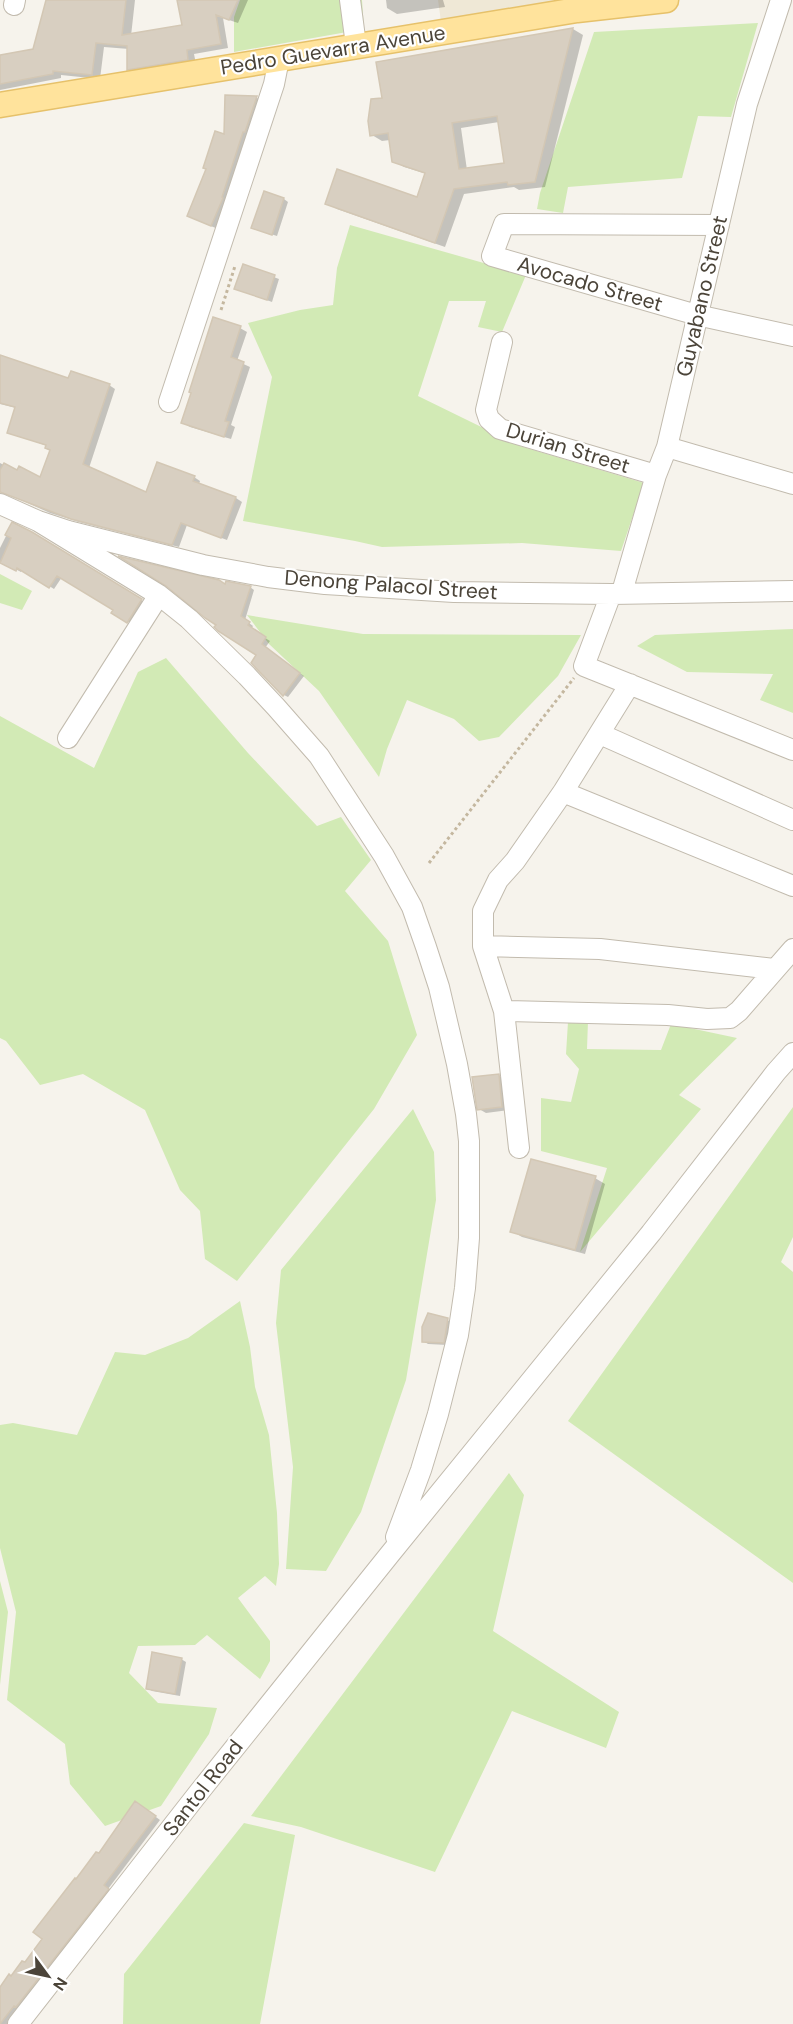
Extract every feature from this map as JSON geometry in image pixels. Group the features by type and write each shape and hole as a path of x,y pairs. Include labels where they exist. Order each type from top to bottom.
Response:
{"main road":[{"name":"Pedro Guevarra Avenue","path":"0,105 356,45 544,6 577,10 666,0"}],"street":[{"path":"350,0 356,45"},
{"name":"Guyabano Street","path":"584,666 617,593 667,447 747,104 781,0"},
{"path":"170,402 274,84 279,59"},
{"name":"Avocado Street","path":"719,225 504,224 492,256 697,315 793,336"},
{"name":"Durian Street","path":"502,342 486,410 489,419 500,429 656,475"},
{"path":"667,447 793,484"},
{"name":"Denong Palacol Street","path":"0,504 68,531 203,565 268,577 325,584 454,592 793,591"},
{"path":"38,521 159,595 189,620 247,676 319,756 384,856 412,907 439,987 463,1094 469,1141 469,1238 458,1335 422,1470 390,1554"},
{"path":"69,738 159,595"},
{"path":"584,666 793,750"},
{"path":"519,1148 504,1011 483,946 483,911 498,880 563,792 630,684"},
{"path":"600,734 793,820"},
{"path":"563,792 793,886"},
{"path":"483,946 600,949 774,969"},
{"path":"504,1011 730,1018 739,1011 793,949"},
{"name":"Santol Road","path":"18,2024 200,1791 651,1233 793,1053"}],"path":[{"path":"429,863 584,666"}],"shaded area":[{"path":"438,0 583,0 441,22"}],"green space":[{"path":"240,0 362,0 364,29 234,52 234,17"},
{"path":"758,23 731,117 698,116 682,178 568,187 563,213 537,209 540,193 594,32"},
{"path":"350,225 526,275 502,332 478,327 486,301 449,301 418,396 520,446 644,483 621,551 522,543 382,547 243,521 272,377 248,323 300,310 333,305 337,268"},
{"path":"0,574 32,591 22,610 0,603"},
{"path":"247,615 363,634 581,635 558,676 499,737 479,741 454,719 407,700 387,749 379,777 319,691 269,644"},
{"path":"793,629 793,713 760,700 773,674 687,672 637,646 655,635"},
{"path":"166,658 248,753 317,826 341,817 371,860 345,891 388,941 417,1035 374,1109 237,1281 205,1259 200,1211 180,1190 145,1110 83,1074 40,1085 6,1041 0,1038 0,716 94,768 138,672"},
{"path":"588,1021 587,1049 661,1050 671,1024 737,1038 679,1095 701,1109 580,1252 607,1168 541,1151 541,1098 571,1102 579,1069 566,1054 568,1022"},
{"path":"793,1107 793,1237 781,1262 793,1272 793,1583 568,1421"},
{"path":"413,1109 434,1152 436,1200 406,1380 361,1512 326,1571 286,1569 293,1467 276,1323 281,1270"},
{"path":"240,1301 250,1347 255,1387 269,1435 277,1513 279,1564 276,1586 265,1576 238,1598 270,1641 270,1661 260,1679 207,1635 195,1645 138,1646 129,1673 158,1703 217,1708 209,1734 161,1806 105,1826 70,1784 65,1744 7,1700 16,1612 0,1548 0,1425 13,1423 77,1435 115,1352 145,1355 188,1338"},
{"path":"509,1473 524,1495 493,1631 619,1712 606,1748 512,1711 435,1872 301,1827 251,1816"},
{"path":"0,1581 8,1612 0,1685"},
{"path":"244,1823 295,1835 260,2024 123,2024 124,1974"}],"building":[{"path":"46,0 126,0 122,35 182,25 177,0 238,0 229,20 216,15 221,44 187,50 188,60 127,70 127,46 96,43 92,75 53,71 53,74 0,84 0,55 33,49"},
{"path":"573,28 535,182 508,185 507,182 454,189 435,243 325,204 337,169 417,197 425,173 392,162 388,133 370,136 368,121 371,99 382,98 376,62","holes":["497,116 504,163 459,169 452,123"]},
{"path":"225,95 257,96 245,132 243,132 223,198 211,226 187,216 206,169 203,168 215,131 224,134"},
{"path":"264,191 284,198 272,235 251,228"},
{"path":"243,264 275,275 267,300 234,289"},
{"path":"213,317 241,326 231,357 244,362 225,421 229,422 224,437 181,423"},
{"path":"0,355 68,378 71,371 110,384 83,464 146,492 157,462 195,476 193,481 236,497 221,538 181,523 172,545 71,519 0,492 0,470 4,463 17,470 19,466 40,477 50,450 45,448 46,445 7,433 15,407 0,403"},
{"path":"12,522 142,599 127,623 111,613 113,610 57,576 49,588 17,568 16,571 0,563 11,538 5,535"},
{"path":"118,556 219,580 225,584 226,581 251,586 241,616 250,622 248,625 266,637 262,644 300,673 283,696 251,663 256,655 218,631 214,627 216,625 166,586"},
{"path":"499,1074 502,1107 477,1110 472,1077"},
{"path":"531,1159 596,1176 575,1250 510,1232"},
{"path":"428,1313 448,1318 444,1343 422,1342 422,1327"},
{"path":"152,1652 182,1658 175,1694 146,1689"},
{"path":"135,1801 156,1816 104,1885 109,1889 0,2024 0,1987 22,1961 25,1962 42,1939 33,1932 96,1852 99,1853"}]}
